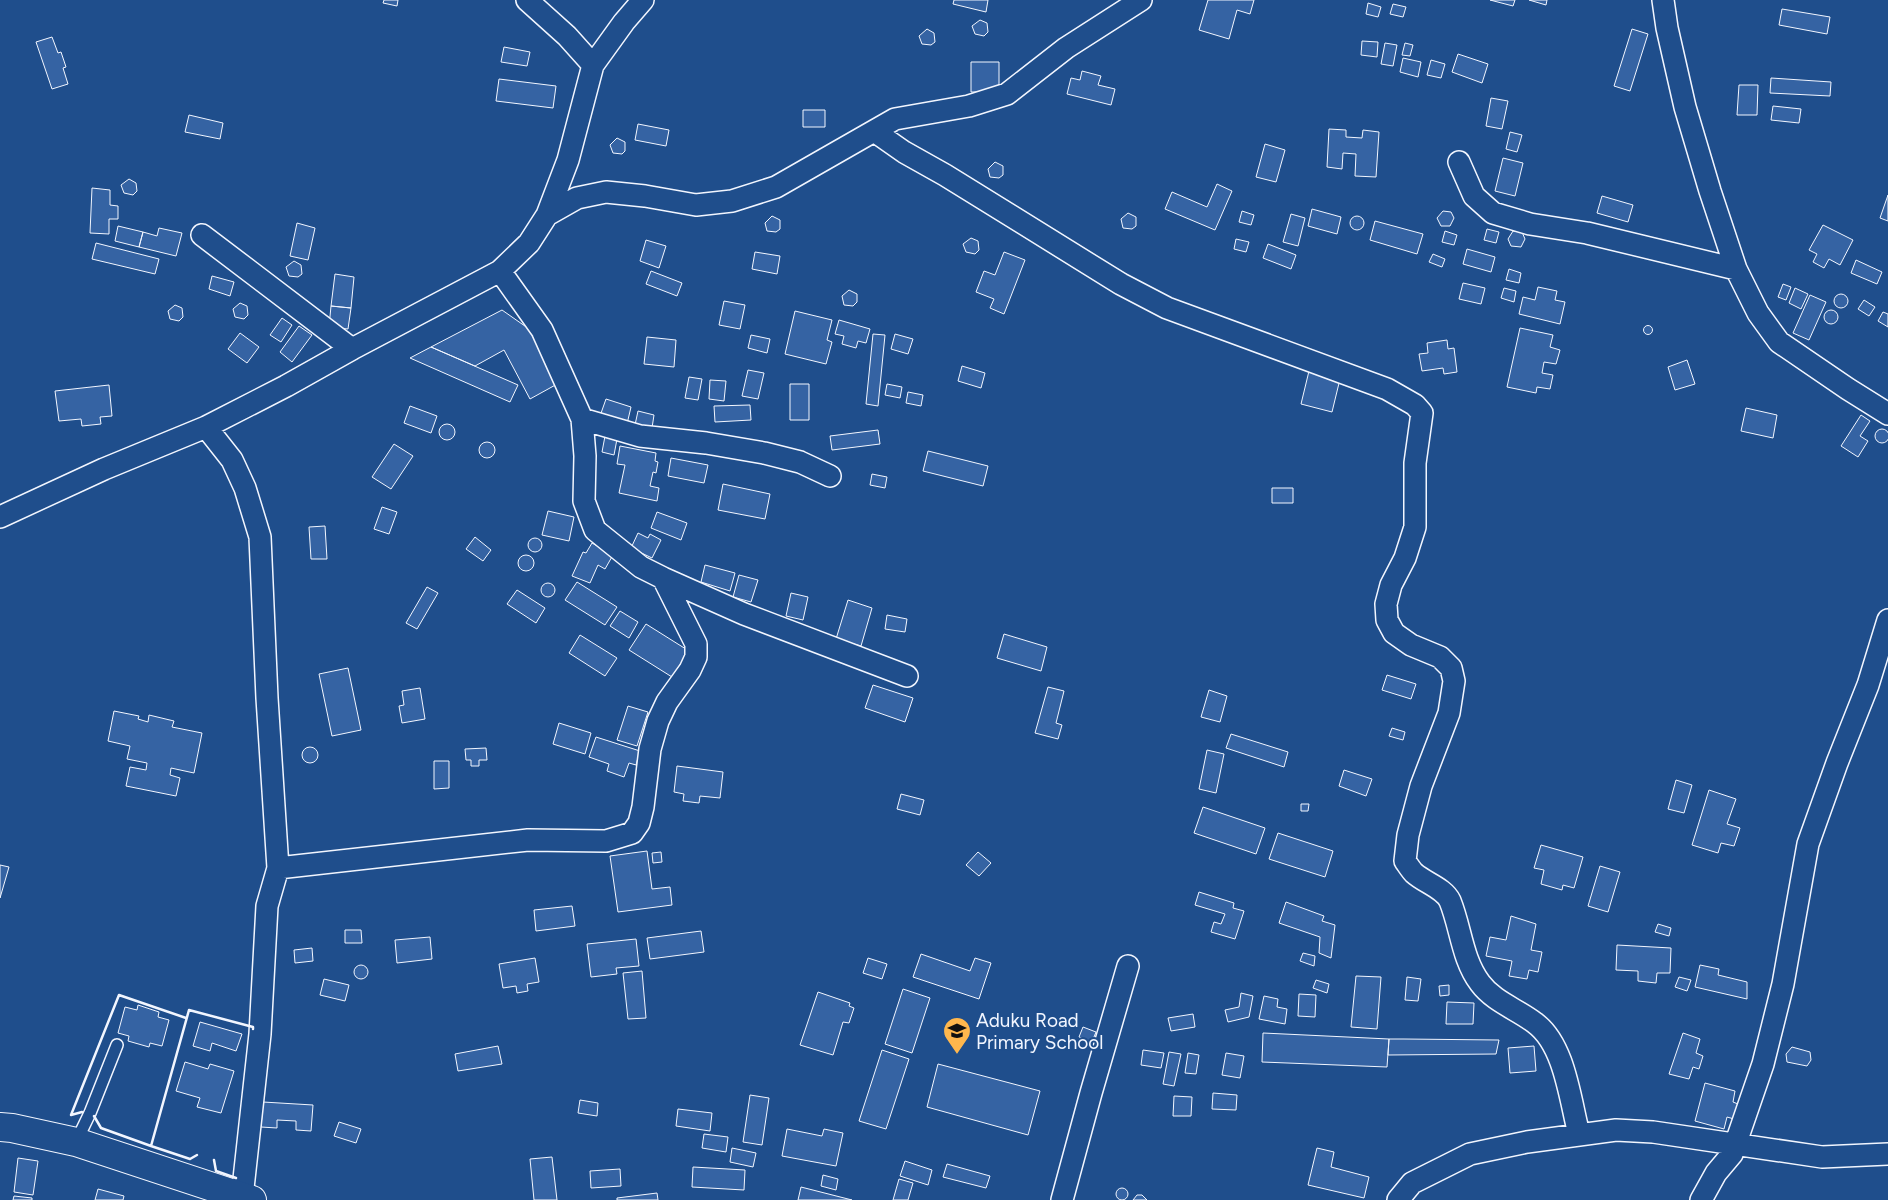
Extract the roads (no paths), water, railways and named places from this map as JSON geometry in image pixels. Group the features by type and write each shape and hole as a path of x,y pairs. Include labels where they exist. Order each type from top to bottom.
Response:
{"street":[{"path":"527,0 567,36 593,65"},
{"path":"0,516 104,469 206,427 500,271 529,243 547,215 568,160 593,65 624,22 644,0"},
{"path":"547,215 577,198 606,192 645,196 696,205 732,201 776,187 896,119 969,106 1007,94 1066,48 1141,0"},
{"path":"1663,0 1667,28 1685,106 1710,191 1736,269 1758,312 1779,342 1848,390 1888,414"},
{"path":"874,131 904,152 945,175 1121,284 1167,308 1387,389 1415,405 1422,413 1415,463 1415,527 1405,558 1391,585 1386,604 1387,620 1394,633 1411,645 1440,657 1451,668 1454,681 1449,713 1421,786 1408,835 1405,861 1413,873 1437,888 1449,900 1465,953 1479,982 1492,997 1537,1024 1551,1041 1561,1061 1579,1134"},
{"path":"1459,162 1474,196 1493,213 1530,224 1587,233 1736,269"},
{"path":"202,235 352,349"},
{"path":"500,271 542,330 582,419 585,456 584,501 595,530 641,567 662,578 744,614 906,676"},
{"path":"582,419 640,436 706,443 764,453 800,462 830,476"},
{"path":"0,1127 76,1142 247,1198 260,1034 267,906 278,868 267,698 260,537 245,488 232,460 206,427"},
{"path":"278,868 528,840 606,841 632,833 639,823 643,807 650,749 658,721 667,702 690,670 696,657 696,644 662,578"},
{"path":"1701,1200 1716,1173 1732,1154 1763,1064 1783,984 1808,844 1868,685 1888,620"},
{"path":"1062,1200 1128,966"},
{"path":"1398,1200 1412,1183 1470,1154 1527,1142 1616,1130 1652,1132 1822,1157 1888,1154"}],"lane":[{"path":"76,1142 90,1113 117,1045"}],"place":[{"name":"Aduku Road Primary School","path":"957,1055"}]}
